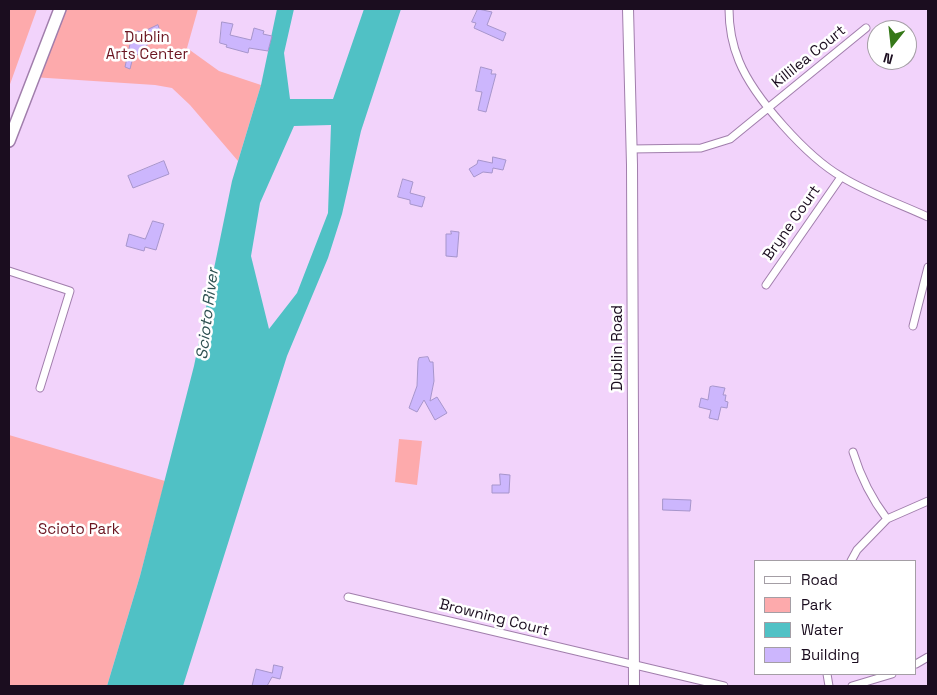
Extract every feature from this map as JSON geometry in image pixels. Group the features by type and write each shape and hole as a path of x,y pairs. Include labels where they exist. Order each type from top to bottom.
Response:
{"main road":[{"path":"9,141 60,9"},
{"name":"Dublin Road","path":"628,9 631,149 634,686"}],"street":[{"path":"729,9 732,43 740,62 769,108 806,148 841,177 928,217"},
{"name":"Killilea Court","path":"631,149 686,149 711,146 738,134 866,28"},
{"name":"Bryne Court","path":"766,284 841,177"},
{"path":"913,326 928,267"},
{"path":"9,271 70,291 40,388"},
{"path":"853,452 861,477 871,497 887,519"},
{"path":"852,560 857,550 887,519 928,501"},
{"name":"Browning Court","path":"348,597 724,686"},
{"path":"917,663 928,657"},
{"path":"852,686 889,675"}],"green space":[{"path":"9,9 37,9 9,87"},
{"name":"Dublin Arts Center","path":"60,9 198,9 187,48 219,71 261,85 238,161 190,105 172,88 155,85 32,77"},
{"name":"Scioto Park","path":"9,435 165,481 140,576 107,686 9,686"},
{"path":"399,439 422,441 417,485 395,482"}],"water":[{"name":"Scioto River","path":"277,9 294,9 284,53 290,99 333,99 364,9 401,9 361,131 342,214 328,258 287,356 183,686 107,686 140,576 194,366 232,181 261,85","holes":["331,125 328,213 297,293 269,329 251,256 260,203 294,126"]}],"building":[{"path":"478,9 492,12 487,25 506,33 503,41 474,28 476,23 472,22"},
{"path":"222,22 233,24 230,35 251,40 254,28 264,31 263,34 272,36 268,51 249,48 248,53 226,47 227,45 220,43"},
{"path":"158,25 161,34 150,38 144,52 141,51 139,55 134,53 130,69 125,67 130,44 137,31 142,32"},
{"path":"481,67 492,70 491,74 496,74 486,112 478,110 482,92 476,91"},
{"path":"493,157 506,160 503,170 493,168 492,173 483,172 474,177 469,169 477,164 478,160 492,163"},
{"path":"164,161 169,174 133,188 128,176"},
{"path":"403,179 413,182 410,193 425,197 422,207 410,204 410,200 398,197"},
{"path":"153,221 164,224 156,250 145,247 144,251 126,246 129,234 145,239"},
{"path":"451,231 459,232 457,257 446,256 446,234 451,234"},
{"path":"428,357 430,362 433,362 434,381 430,401 437,397 447,413 435,420 424,400 417,412 409,408 417,386 419,358"},
{"path":"710,387 725,388 723,395 726,395 725,401 728,402 727,408 721,407 718,420 709,418 711,410 699,407 701,398 708,400"},
{"path":"500,474 510,475 509,493 492,493 492,485 500,485"},
{"path":"663,499 691,500 690,511 663,510"},
{"path":"274,665 283,667 280,679 272,677 267,686 252,686 256,669 272,673"}]}
